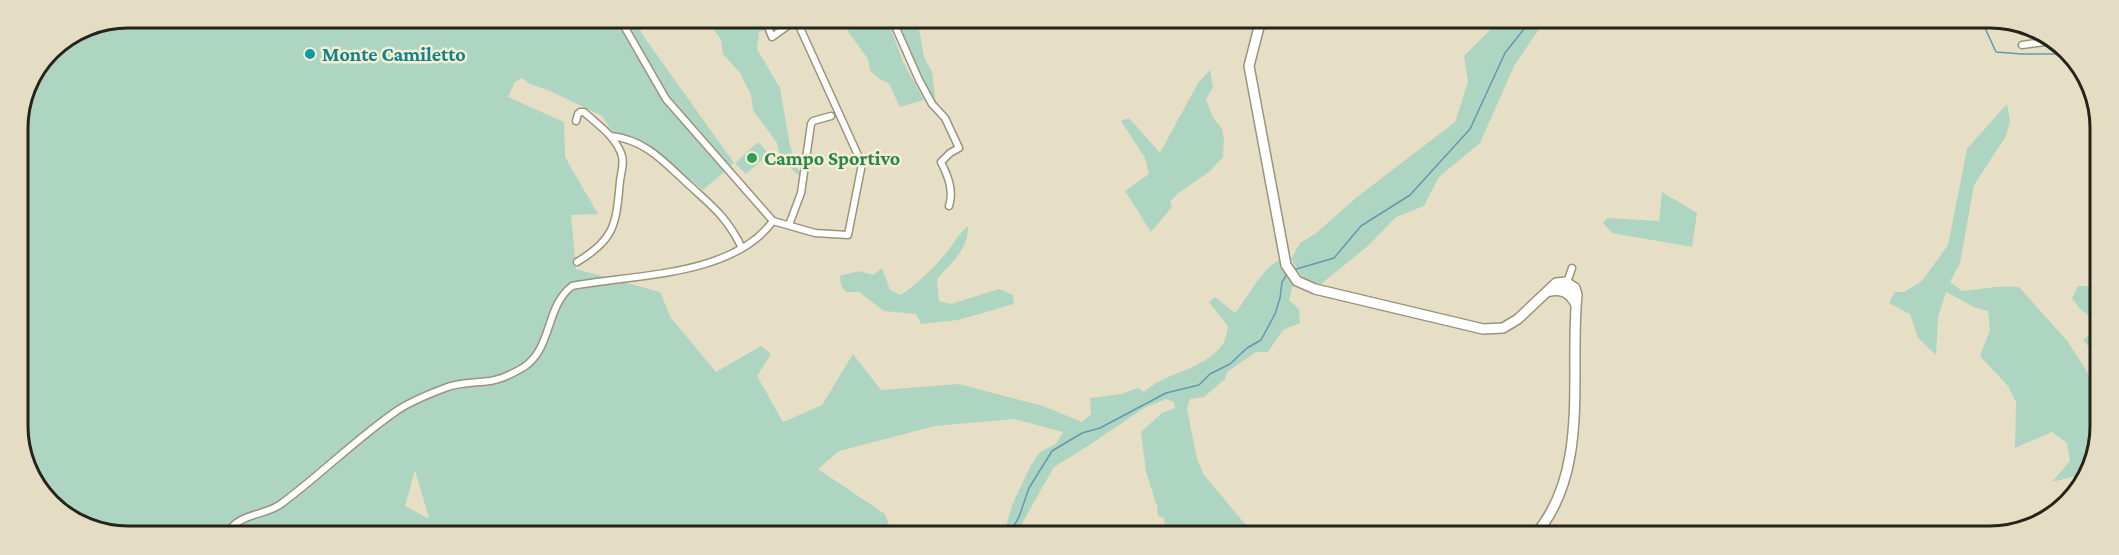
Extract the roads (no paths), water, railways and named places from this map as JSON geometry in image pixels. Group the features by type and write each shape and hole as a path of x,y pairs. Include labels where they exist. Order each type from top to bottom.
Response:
{"main road":[{"path":"1259,28 1249,66 1286,265 1297,281 1315,290 1483,329 1503,328 1518,319 1556,283 1575,288 1572,444 1567,472 1557,504 1543,526"}],"street":[{"path":"625,28 666,99 773,221 815,232 848,235 862,164 801,28"},
{"path":"768,28 772,37 784,28"},
{"path":"896,28 919,80 932,104 945,118 959,148 941,162 952,198 949,206"},
{"path":"2022,45 2042,42"},
{"path":"576,121 578,114 584,112 611,136 623,159 617,218 612,230 605,240 577,262"},
{"path":"789,225 801,193 811,124 813,121 831,116"},
{"path":"611,136 639,143 663,159 717,210 733,230 742,248"},
{"path":"233,526 239,519 279,506 397,411 447,387 492,381 512,374 527,365 545,342 556,304 562,294 572,286 694,267 742,248 757,238 773,221"},
{"path":"1565,286 1572,268"}],"waterway":[{"path":"1293,270 1334,258 1361,226 1410,195 1470,129 1505,53 1525,28"},
{"path":"1985,28 1996,52 2057,54"},
{"path":"1014,526 1029,488 1052,451 1082,433 1100,428 1166,393 1199,385 1210,374 1230,364 1247,348 1261,340 1275,314 1282,282 1287,274"}],"place":[{"name":"Monte Camiletto","path":"310,54"},
{"name":"Campo Sportivo","path":"752,158"}]}
